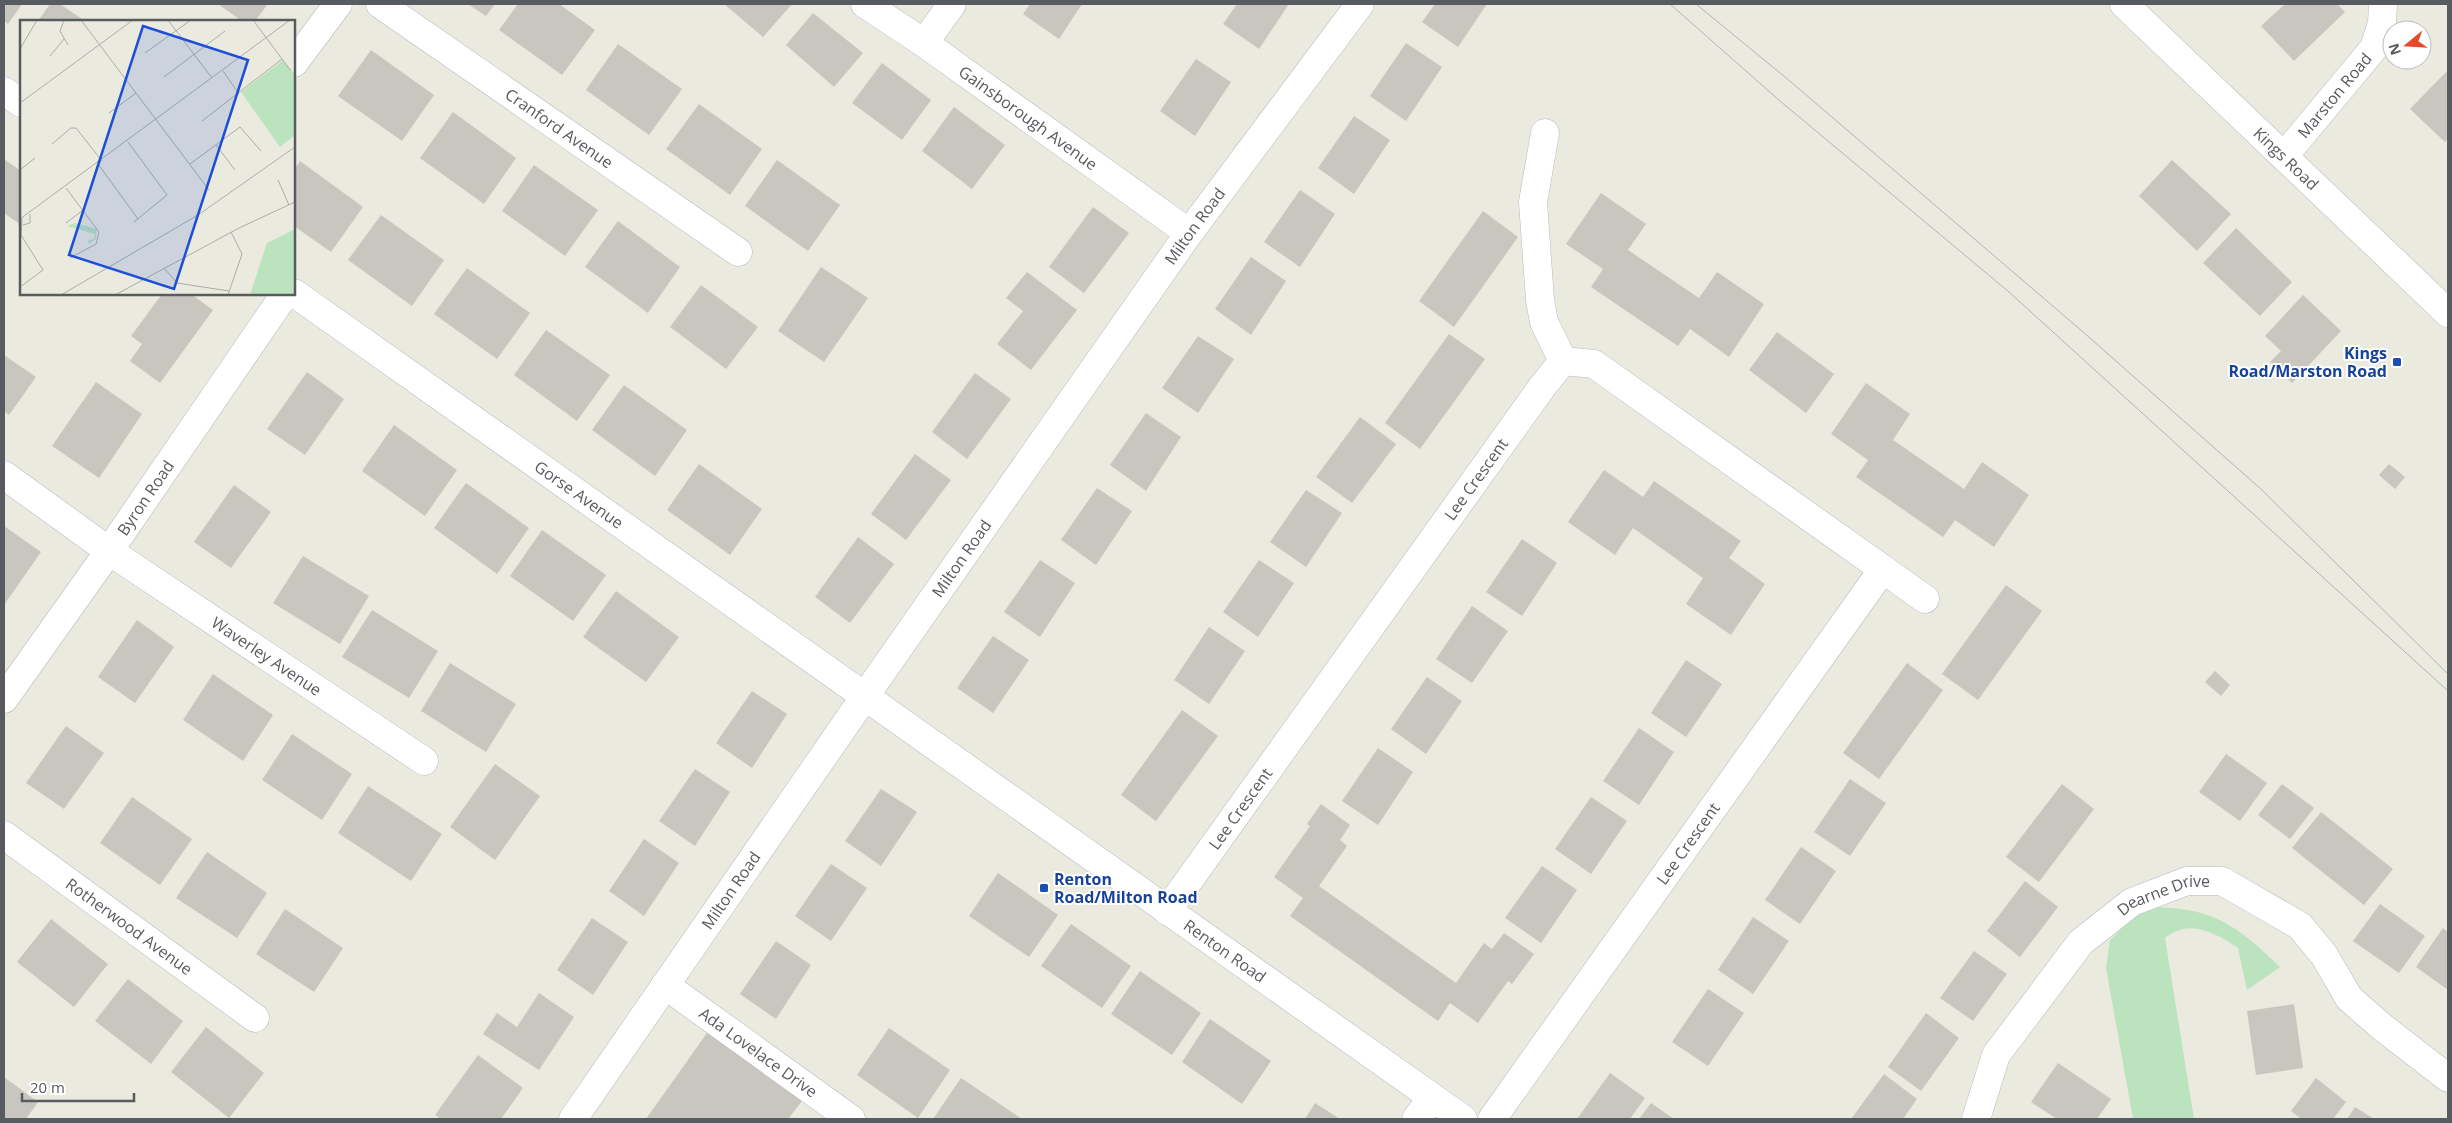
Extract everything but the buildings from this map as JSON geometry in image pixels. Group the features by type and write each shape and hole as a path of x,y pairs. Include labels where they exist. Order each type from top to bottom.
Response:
{"street":[{"path":"295,62 338,4"},
{"name":"Cranford Avenue","path":"380,4 738,252"},
{"name":"Gainsborough Avenue","path":"865,4 924,43 1189,233"},
{"path":"924,43 952,4"},
{"name":"Milton Road","path":"573,1119 865,696 1189,233 1360,4"},
{"name":"Kings Road","path":"2124,4 2448,313"},
{"name":"Marston Road","path":"2284,156 2374,48 2382,23 2383,4"},
{"path":"4,91 20,102"},
{"path":"1544,133 1533,202 1540,300 1544,322 1563,361 1594,364 1925,599"},
{"name":"Gorse Avenue","path":"295,294 865,696"},
{"name":"Byron Road","path":"4,699 109,551 284,295"},
{"name":"Lee Crescent","path":"1167,911 1542,387 1563,361"},
{"name":"Waverley Avenue","path":"4,475 109,551 424,761"},
{"name":"Lee Crescent","path":"1492,1119 1883,569"},
{"name":"Renton Road","path":"865,696 1463,1119"},
{"name":"Rotherwood Avenue","path":"4,835 255,1018"},
{"name":"Dearne Drive","path":"1976,1119 1996,1056 2081,942 2132,902 2187,881 2222,881 2300,926 2324,955 2349,998 2382,1027 2448,1078"},
{"name":"Ada Lovelace Drive","path":"665,985 851,1119"},
{"path":"1416,1119 1432,1098"}],"green space":[{"path":"2153,907 2193,911 2224,922 2251,940 2280,967 2247,990 2238,948 2229,942 2211,933 2193,928 2174,932 2165,938 2194,1119 2133,1119 2106,968 2110,940 2133,918"}],"tram line":[{"path":"1670,4 1780,101 2009,292 2448,691"},
{"path":"1696,4 1791,82 2082,331 2262,490 2448,674"}],"place":[{"name":"Kings Road/Marston Road","path":"2397,362"},
{"name":"Renton Road/Milton Road","path":"1044,888"}]}
